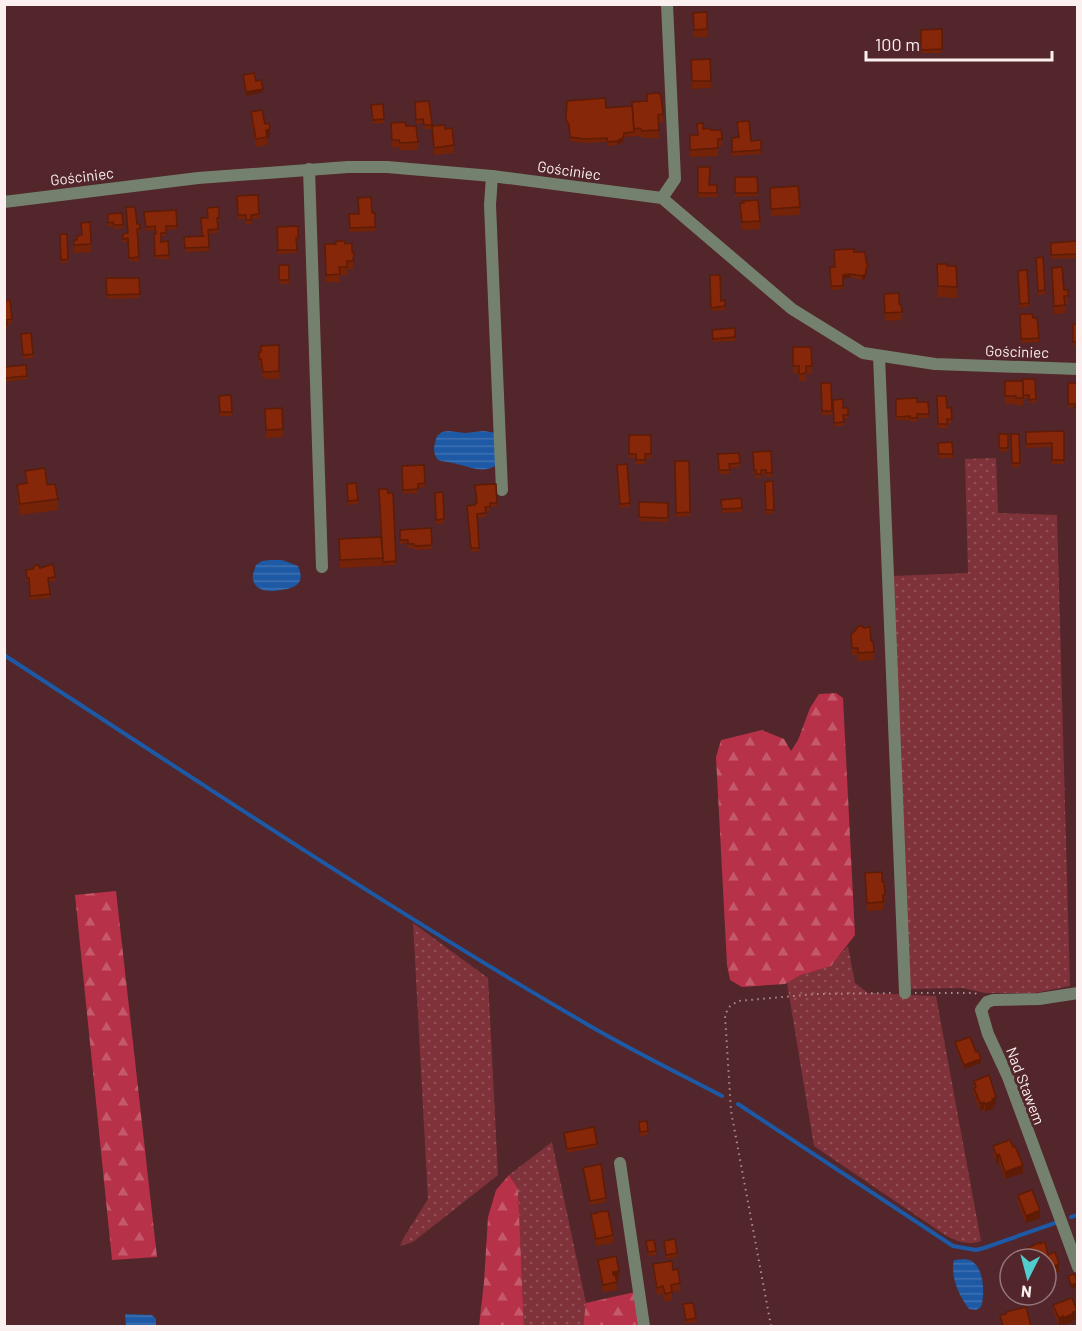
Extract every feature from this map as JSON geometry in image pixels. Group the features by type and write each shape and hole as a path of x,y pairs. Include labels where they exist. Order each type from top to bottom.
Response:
{"street":[{"path":"662,198 675,179 668,4"},
{"name":"Gościniec","path":"4,202 198,178 309,169 387,167 492,176 662,198 792,309 864,353 935,364 1077,369"},
{"path":"309,169 322,567"},
{"path":"492,176 490,205 502,490"},
{"path":"879,356 905,993"},
{"name":"Nad Stawem","path":"1077,993 1040,999 993,1000 987,1002 981,1010 988,1034 1008,1077 1077,1267"},
{"path":"621,1163 644,1326"}],"path":[{"path":"771,1326 731,1111 725,1015 729,1007 738,1001 816,994"}],"shaded area":[{"path":"996,458 998,513 1057,515 1070,986 1035,993 985,993 963,988 907,989 892,576 968,573 965,459"},
{"path":"413,923 488,978 498,1175 413,1242 400,1246 428,1199"},
{"path":"848,946 855,983 868,993 936,996 981,1241 967,1243 945,1235 814,1146 787,983 801,975 831,965"},
{"path":"552,1142 586,1303 583,1326 524,1326 518,1189 509,1175"}],"green space":[{"path":"836,693 843,698 855,935 831,966 801,975 785,984 742,987 730,980 727,965 716,757 721,740 762,730 784,739 791,751 798,740 810,708 819,694"},
{"path":"116,891 157,1257 112,1260 75,895"},
{"path":"509,1175 518,1189 524,1326 479,1326 488,1217 496,1190"},
{"path":"635,1292 639,1326 583,1326 586,1303"}],"water":[{"path":"448,431 496,433 499,464 488,469 478,469 438,460 434,448 437,436"},
{"path":"270,560 282,560 298,566 301,577 298,584 272,591 260,589 254,583 253,573 256,565"},
{"path":"965,1259 977,1266 982,1277 982,1303 981,1307 976,1310 969,1309 965,1304 954,1279 954,1260"},
{"path":"125,1314 152,1315 156,1319 156,1326 126,1326"}],"building":[{"path":"707,12 707,29 694,30 693,13"},
{"path":"942,29 942,49 921,50 921,30"},
{"path":"710,59 711,81 692,81 691,60"},
{"path":"254,73 256,81 261,80 263,89 246,92 243,75"},
{"path":"659,93 663,114 658,115 659,130 634,129 632,102 647,101 647,94"},
{"path":"605,98 606,108 632,106 634,132 624,133 623,138 608,142 607,138 570,137 566,119 567,101"},
{"path":"429,101 432,125 424,125 423,119 416,120 415,102"},
{"path":"383,104 384,119 373,120 371,105"},
{"path":"262,110 265,124 269,123 270,129 266,130 267,137 256,139 251,112"},
{"path":"749,121 751,141 761,140 761,150 732,152 732,138 739,137 737,122"},
{"path":"405,122 406,126 416,126 418,142 400,143 399,140 392,140 391,123"},
{"path":"703,123 703,129 721,130 722,139 718,139 718,148 690,150 690,135 698,135 697,124"},
{"path":"445,125 445,129 452,128 454,145 434,148 432,126"},
{"path":"698,167 710,167 709,185 717,185 717,193 698,193"},
{"path":"735,177 757,177 758,193 735,193"},
{"path":"798,186 800,207 771,209 770,188"},
{"path":"258,195 259,214 251,215 251,220 246,220 246,215 238,215 237,196"},
{"path":"371,197 372,213 375,213 375,227 350,228 349,214 359,214 358,198"},
{"path":"758,200 760,221 742,222 740,203"},
{"path":"126,207 135,207 137,224 140,224 140,229 137,229 139,257 129,258 128,238 123,239 123,234 128,233"},
{"path":"219,207 218,229 208,230 209,247 185,248 184,237 204,236 201,218 208,218 207,208"},
{"path":"176,210 177,226 166,226 166,233 161,233 161,242 168,241 169,255 155,256 155,226 146,227 144,212"},
{"path":"122,213 123,225 108,223 108,214"},
{"path":"90,222 91,244 74,245 77,236 82,235 81,223"},
{"path":"298,226 297,250 278,250 277,227"},
{"path":"60,234 67,234 68,259 61,260"},
{"path":"336,241 345,241 345,244 352,243 353,261 347,261 347,267 339,267 340,274 326,275 325,244 336,244"},
{"path":"1077,241 1077,254 1051,255 1051,243"},
{"path":"854,249 854,252 865,252 868,266 866,274 862,276 843,275 843,286 831,286 830,267 835,267 834,250"},
{"path":"1043,257 1045,290 1038,291 1036,258"},
{"path":"937,264 956,266 957,287 938,286"},
{"path":"279,265 289,265 289,280 279,280"},
{"path":"1062,267 1064,290 1068,290 1068,296 1064,296 1065,305 1054,306 1052,268"},
{"path":"1027,270 1029,303 1020,304 1018,271"},
{"path":"710,275 720,275 721,301 725,300 725,306 711,308"},
{"path":"106,278 139,278 140,294 107,295"},
{"path":"899,293 902,312 885,313 884,294"},
{"path":"10,300 12,319 6,320 7,325 4,325 4,301"},
{"path":"1020,314 1032,314 1033,318 1037,318 1039,338 1021,339"},
{"path":"1073,324 1077,324 1077,342 1073,342"},
{"path":"735,328 735,337 713,339 712,330"},
{"path":"31,333 33,354 23,355 21,334"},
{"path":"279,345 279,371 263,372 261,359 259,359 261,346"},
{"path":"793,347 811,347 812,366 806,366 806,373 799,374 799,366 793,366"},
{"path":"26,365 27,376 5,378 4,367"},
{"path":"1022,379 1035,379 1036,399 1029,400 1029,395 1023,395"},
{"path":"1005,381 1023,381 1023,398 1005,396"},
{"path":"821,383 831,383 832,411 822,411"},
{"path":"1068,383 1077,383 1077,408 1075,404 1068,404"},
{"path":"231,395 232,412 220,412 219,396"},
{"path":"937,396 946,396 947,408 951,407 952,419 947,419 947,424 938,424"},
{"path":"917,398 917,402 928,402 929,414 917,414 917,418 896,417 896,399"},
{"path":"843,399 843,408 848,408 848,415 843,415 844,422 834,423 833,400"},
{"path":"282,408 283,429 266,430 265,409"},
{"path":"1064,431 1064,460 1052,460 1052,443 1026,444 1026,432"},
{"path":"999,434 1008,434 1008,448 999,448"},
{"path":"1011,434 1019,434 1020,463 1012,463"},
{"path":"629,435 651,435 651,454 645,454 645,460 636,460 636,454 629,454"},
{"path":"952,442 953,454 939,454 938,443"},
{"path":"771,451 772,473 761,470 761,474 756,474 753,452"},
{"path":"739,453 740,463 729,464 730,470 719,470 718,454"},
{"path":"675,461 689,461 690,512 676,513"},
{"path":"627,464 630,503 620,504 617,465"},
{"path":"424,465 425,483 418,484 418,489 403,490 402,466"},
{"path":"45,468 47,485 55,484 58,499 20,504 17,485 27,483 25,471"},
{"path":"773,481 774,510 766,510 765,482"},
{"path":"356,483 358,500 348,501 347,484"},
{"path":"496,484 497,503 490,503 490,507 485,507 486,513 477,514 479,548 471,548 467,506 477,503 475,485"},
{"path":"379,489 387,489 388,493 393,493 396,561 383,562"},
{"path":"443,492 444,519 436,520 435,493"},
{"path":"741,498 742,508 722,509 721,500"},
{"path":"639,502 668,503 668,518 639,517"},
{"path":"431,528 432,545 415,546 408,544 408,540 400,540 400,530"},
{"path":"381,537 383,558 340,560 339,539"},
{"path":"53,564 55,577 48,578 50,594 30,596 26,570 33,569 35,565 40,568"},
{"path":"859,626 870,627 874,652 858,653 858,648 852,648 851,635"},
{"path":"882,872 885,895 883,895 883,902 867,903 865,873"},
{"path":"970,1037 981,1059 964,1065 955,1042"},
{"path":"989,1075 996,1097 985,1104 980,1103 974,1088 976,1087 974,1081"},
{"path":"647,1121 648,1131 640,1132 639,1122"},
{"path":"594,1127 597,1144 567,1149 564,1133"},
{"path":"1010,1140 1023,1165 1005,1172 999,1154 996,1155 993,1146"},
{"path":"601,1164 606,1198 590,1201 583,1168"},
{"path":"1032,1190 1040,1210 1026,1216 1018,1195"},
{"path":"608,1211 613,1235 596,1239 591,1214"},
{"path":"675,1239 677,1253 666,1255 664,1241"},
{"path":"654,1240 656,1251 648,1252 646,1241"},
{"path":"1045,1242 1046,1247 1030,1247"},
{"path":"616,1256 619,1271 613,1272 613,1275 617,1282 603,1285 598,1260"},
{"path":"672,1261 673,1270 678,1269 680,1283 671,1285 672,1292 665,1294 663,1286 657,1288 653,1264"},
{"path":"1075,1274 1077,1283 1071,1285 1068,1276"},
{"path":"1072,1298 1077,1311 1059,1318 1054,1307 1058,1307 1058,1303"},
{"path":"693,1303 696,1318 686,1320 683,1304"},
{"path":"1026,1307 1031,1326 1003,1326 1000,1315"}],"waterway":[{"path":"4,655 441,937 606,1035 722,1096"},
{"path":"738,1104 953,1246 976,1250 1055,1223"},
{"path":"1071,1217 1078,1215"}]}
